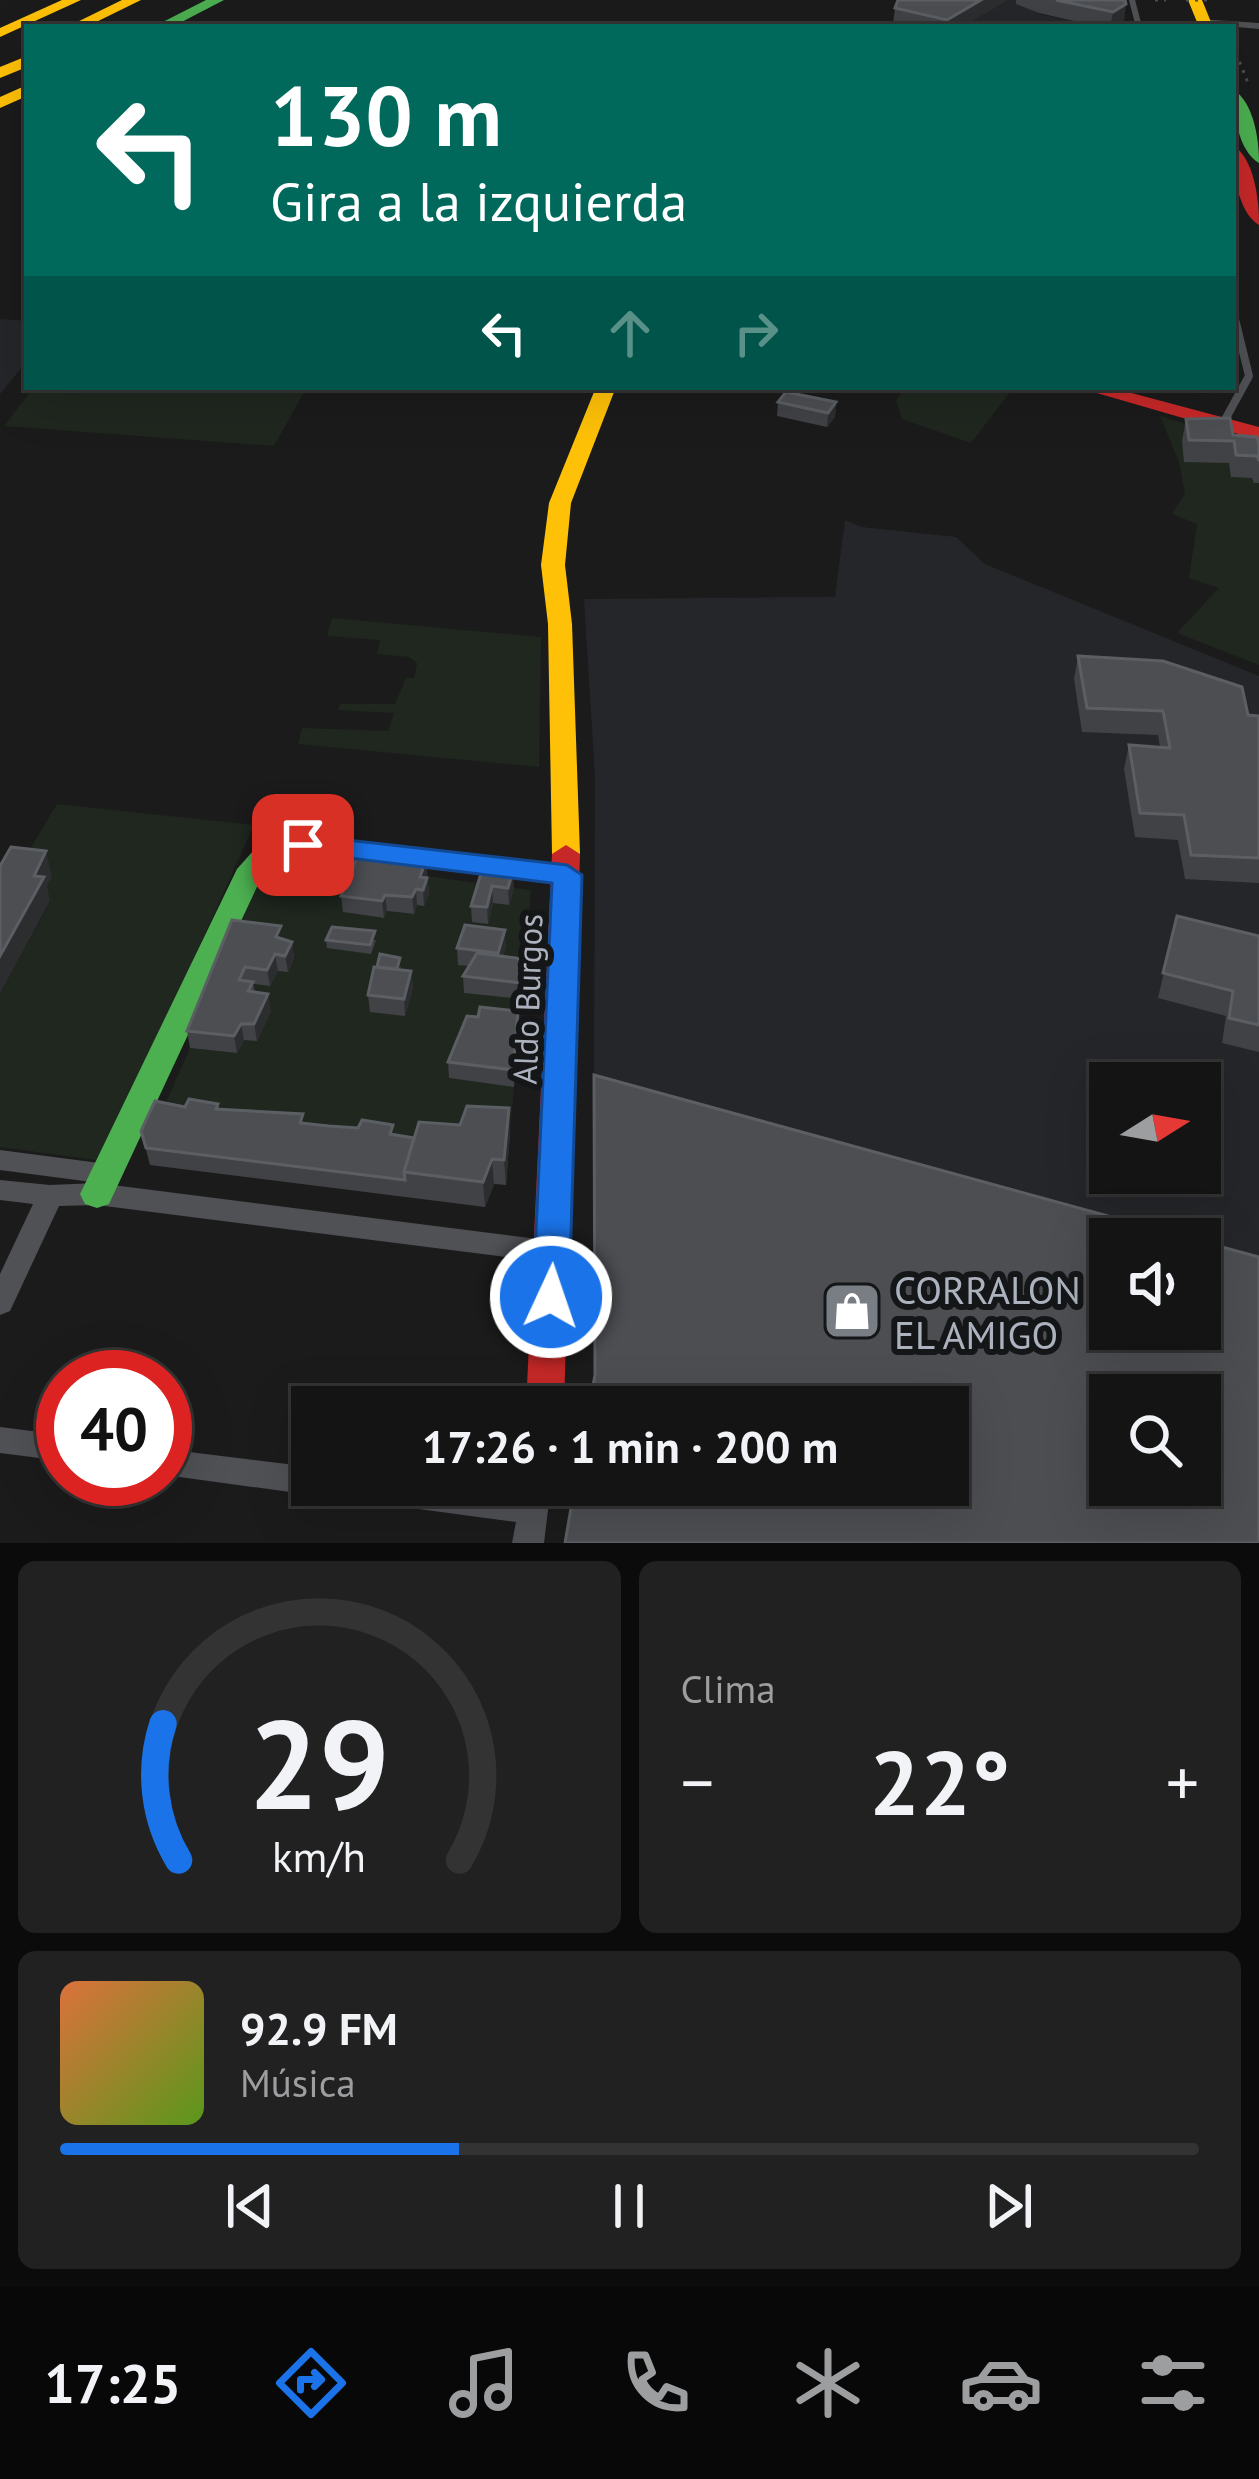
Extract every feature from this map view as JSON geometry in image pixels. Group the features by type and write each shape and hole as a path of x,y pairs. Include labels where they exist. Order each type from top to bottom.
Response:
{"main road":[{"path":"0,33 74,0"},
{"path":"81,24 134,0"},
{"path":"108,24 160,0"},
{"path":"166,24 217,0"},
{"path":"1242,91 1259,158"},
{"path":"1236,158 1259,220"},
{"name":"Aldo Burgos","path":"545,1386 567,875 560,624 553,565 560,503 605,390"},
{"path":"1096,390 1259,434"},
{"path":"102,1184 251,869 271,849 303,845 567,875"}],"street":[{"path":"1195,11 1259,26"},
{"path":"0,1160 102,1184 553,1252"},
{"path":"0,1190 50,1196 102,1184"},
{"path":"0,1303 50,1196"},
{"path":"0,1440 36,1445"},
{"path":"192,1465 291,1478"},
{"path":"527,1543 533,1506"}],"lane":[{"path":"1221,427 1250,376 1236,322"}],"path":[{"path":"1155,0 1166,0"},
{"path":"1236,60 1242,91"}],"shaded area":[{"path":"1007,0 1024,0 1040,14 1086,24 967,24"},
{"path":"0,319 24,321 24,365 0,394"},
{"path":"32,390 305,390 274,446 4,426"},
{"path":"904,390 1012,390 971,443 902,419 896,400"},
{"path":"1160,416 1259,446 1259,665 1177,633 1219,588 1189,578 1197,524 1172,514 1185,494 1179,462"},
{"path":"845,520 861,527 956,537 985,564 1259,676 1259,1293 1221,1283 1221,1218 1089,1218 1089,1234 594,1108 595,776 584,599 835,597"},
{"path":"332,618 541,637 539,767 298,744 302,728 388,731 394,713 338,710 340,704 395,704 406,678 414,678 417,663 409,657 377,654 380,640 327,636"},
{"path":"57,804 254,825 103,1161 0,1147 0,994 50,902 17,871"},
{"path":"291,858 362,867 343,912 383,918 387,911 413,914 427,876 484,884 473,922 488,923 493,903 514,888 531,890 524,975 479,970 464,992 522,999 519,1028 450,1078 514,1087 510,1133 462,1150 159,1118 190,1048 237,1053 244,1040 257,1040 269,1011 247,983 288,972 235,937 261,875"}],"building":[{"path":"898,0 981,0 947,20 895,8"},
{"path":"1056,0 1125,0 1126,4 1113,12"},
{"path":"786,392 836,402 828,413 778,402"},
{"path":"1230,418 1233,435 1257,437 1259,461 1257,456 1236,455 1234,441 1189,440 1186,419"},
{"path":"1078,656 1163,661 1242,687 1248,715 1259,716 1259,858 1191,855 1184,815 1140,813 1129,745 1170,748 1163,711 1087,708"},
{"path":"11,847 46,851 34,876 44,877 0,956 0,866"},
{"path":"360,851 426,860 420,877 427,878 423,890 416,889 412,897 385,895 382,901 341,896"},
{"path":"483,867 513,871 508,888 492,886 487,907 471,906"},
{"path":"1177,916 1259,936 1259,1025 1229,1018 1233,991 1163,973"},
{"path":"232,920 281,926 276,937 292,942 285,956 275,954 267,970 245,967 239,980 253,982 248,991 268,994 254,1024 241,1024 234,1036 187,1031"},
{"path":"465,925 505,930 498,953 457,948"},
{"path":"332,927 375,931 370,945 326,940"},
{"path":"477,953 523,959 521,983 463,976"},
{"path":"380,954 400,958 397,969 377,967"},
{"path":"374,967 411,971 404,999 368,995"},
{"path":"480,1007 518,1011 513,1070 448,1062 467,1016 478,1017"},
{"name":"CORRALON EL AMIGO","path":"594,1075 1115,1218 1089,1218 1089,1350 1221,1350 1221,1247 1259,1257 1259,1543 565,1543 571,1506 969,1506 969,1386 593,1386"},
{"path":"189,1099 218,1104 216,1109 303,1114 300,1123 358,1128 362,1120 393,1125 390,1134 414,1138 405,1180 146,1148 141,1131 155,1101 185,1107"},
{"path":"467,1106 509,1108 504,1160 492,1159 483,1182 404,1172 419,1122 460,1125"}],"traffic: fast":[{"path":"166,24 217,0"},
{"path":"1236,101 1259,158"},
{"path":"97,1194 251,869 271,849 303,845 567,875"}],"traffic: slow":[{"path":"0,33 74,0"},
{"path":"81,24 134,0"},
{"path":"1195,0 1205,24"},
{"path":"0,73 24,62"},
{"path":"0,103 24,91"},
{"path":"566,854 560,624 553,565 560,503 605,390"}],"traffic: jam":[{"path":"1236,158 1259,220"},
{"path":"1097,390 1259,434"},
{"path":"546,1386 566,854"}],"place":[{"name":"CORRALON EL AMIGO","path":"852,1311"}],"route":[{"path":"303,845 567,875 551,1297"}]}
